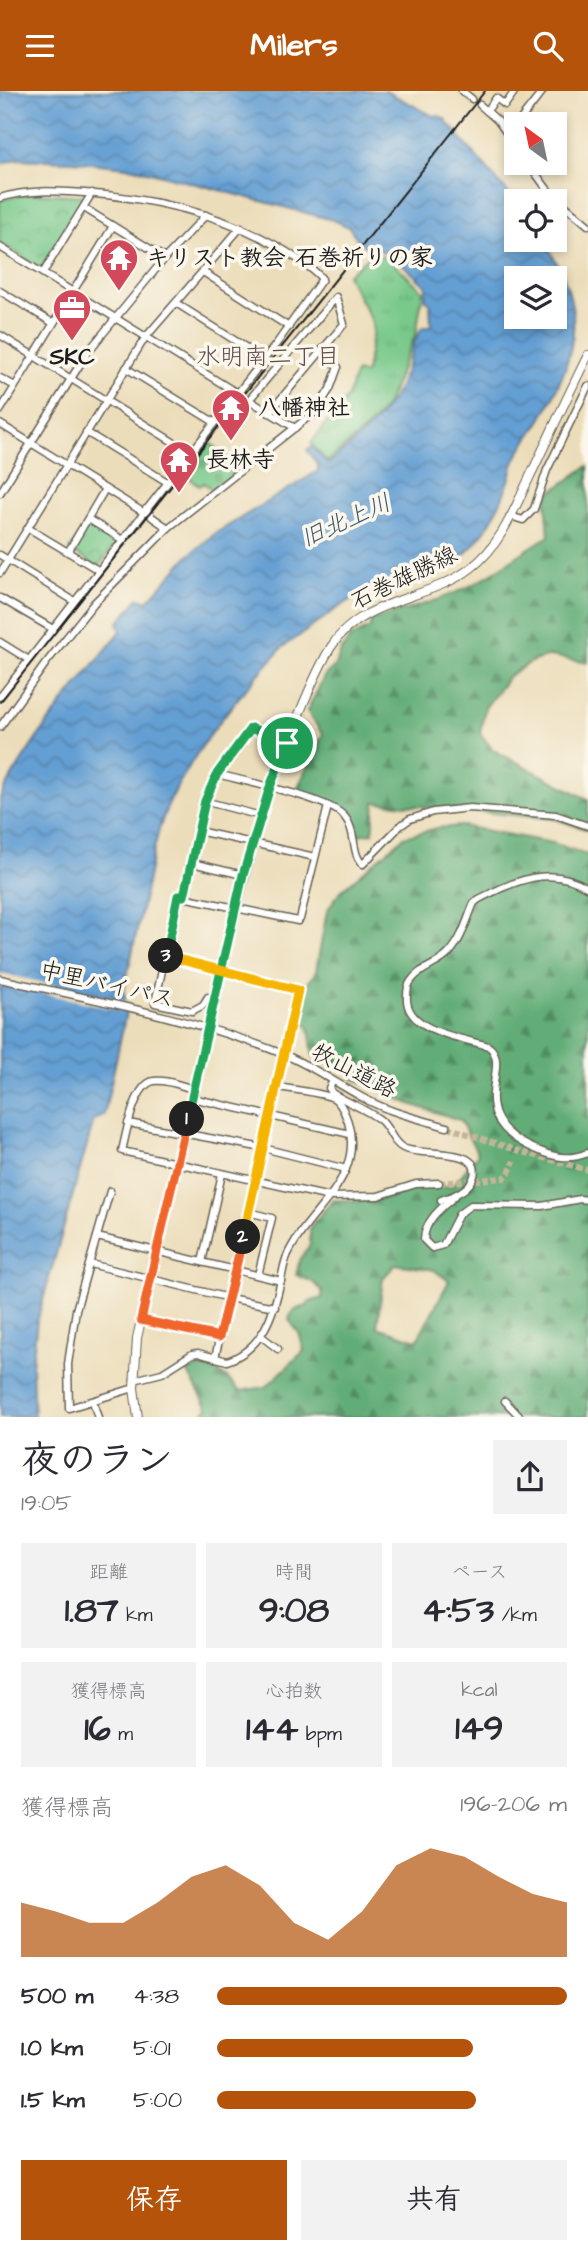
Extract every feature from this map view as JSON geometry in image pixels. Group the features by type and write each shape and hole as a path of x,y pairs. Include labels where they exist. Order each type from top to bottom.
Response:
{"main road":[{"name":"石巻雄勝線","path":"138,1417 134,1384 141,1320 243,875 270,787 287,743 319,669 340,635 374,610 434,589 472,568 492,547 510,516 588,355"}],"street":[{"path":"462,91 472,99"},
{"path":"487,111 496,98 505,105 514,91"},
{"path":"526,112 543,91"},
{"path":"480,105 504,129"},
{"path":"536,175 550,193 588,225"},
{"path":"0,198 34,191 92,193 121,196 206,215 241,227 284,249 322,279 289,327 0,697"},
{"path":"43,273 92,193"},
{"path":"83,208 165,258"},
{"path":"0,493 70,378 114,318 206,215"},
{"path":"0,411 113,226"},
{"path":"0,573 145,338 241,227"},
{"path":"0,247 237,393"},
{"path":"203,272 289,327"},
{"path":"0,291 53,323"},
{"path":"269,413 344,324 336,297 249,400 269,413 295,428"},
{"path":"176,303 264,359"},
{"path":"0,335 191,453"},
{"path":"0,727 94,603 169,528 316,411 330,390 338,367 321,351"},
{"path":"126,368 214,422"},
{"path":"0,378 15,386"},
{"path":"510,516 523,520 532,512 547,470 588,386"},
{"path":"0,424 145,510 169,528"},
{"path":"86,432 167,482"},
{"path":"68,552 106,489"},
{"path":"88,519 122,540"},
{"path":"28,528 98,570"},
{"path":"0,555 74,601"},
{"path":"0,598 53,629"},
{"path":"0,642 29,660"},
{"path":"184,896 205,801 217,774 251,728 287,743"},
{"path":"217,774 270,787 328,806 343,815 350,824 358,860 363,864 400,826 410,819 433,812 470,808 556,815 588,826"},
{"path":"205,801 261,816"},
{"path":"214,999 208,997 203,1005 192,1011 155,1003 178,896 298,921 328,806"},
{"path":"198,831 315,857"},
{"path":"192,863 243,875"},
{"path":"588,888 556,876 533,877 517,880 479,899 474,903 450,954 410,982 407,1002 416,1020 428,1028 493,1049 498,1060 492,1095 493,1111 511,1137 556,1157 570,1159 588,1153"},
{"path":"166,956 298,990 215,1358"},
{"name":"中里バイパス","path":"0,979 173,1017 206,1028"},
{"name":"牧山道路","path":"206,1028 284,1055 369,1101 447,1127"},
{"path":"350,1134 270,1116 158,1081 148,1083 133,1106 122,1151 330,1197 378,1196 416,1184 439,1183"},
{"path":"333,1081 329,1088 332,1093 380,1120 394,1141 403,1148 425,1154 462,1155 474,1166 473,1179 437,1212 425,1231 424,1240 429,1247 436,1249 443,1245 459,1215 471,1205 542,1206 588,1200"},
{"path":"110,1191 76,1310 68,1364 69,1408 162,1373 192,1354 231,1360 251,1347 261,1336 275,1307 288,1253 305,1226 338,1189 346,1169 350,1134 342,1105 334,1098 277,1087"},
{"path":"128,1123 184,1131 346,1169"},
{"path":"202,1262 222,1174"},
{"path":"441,1200 455,1196"},
{"path":"248,1212 272,1218 258,1275"},
{"path":"97,1237 281,1281"},
{"path":"90,1264 275,1307"},
{"path":"141,1320 219,1337"},
{"path":"261,1336 278,1349"},
{"path":"93,1401 98,1417"},
{"path":"505,1401 522,1417"}],"green space":[{"path":"31,193 88,196 42,268 0,243 0,200"},
{"path":"369,256 386,256 423,291 416,333 386,406 367,428 327,462 311,443 348,396 356,372 366,372 373,331 372,321 347,275"},
{"path":"210,443 242,469 213,490 204,483 200,486 184,474"},
{"path":"588,466 588,663 550,656 533,661 509,676 485,708 480,733 493,750 588,799 588,830 555,819 375,802 373,833 359,835 349,815 342,809 297,789 323,735 307,711 325,675 336,665 341,650 351,637 370,628 371,620 466,588 549,536 546,501 551,492"},
{"path":"88,522 119,540 98,567 70,550"},
{"path":"462,826 553,843 588,855 588,1417 200,1417 208,1408 187,1371 211,1368 222,1374 240,1391 266,1387 304,1351 299,1333 289,1320 295,1310 322,1298 322,1290 311,1281 296,1275 300,1259 310,1245 310,1227 333,1200 364,1201 387,1198 415,1188 453,1186 478,1154 460,1120 410,1104 351,1077 362,1060 322,1063 313,1056 309,1028 301,1021 297,1011 304,990 316,971 327,911 340,892 404,837 437,828","holes":["396,1264 434,1270 449,1281 417,1340 377,1327 383,1278"]}],"water":[{"name":"旧北上川","path":"0,91 386,91 433,116 438,115 447,120 505,189 504,252 550,252 557,264 558,266 504,266 504,329 567,329 567,286 573,328 565,370 540,422 518,455 497,510 478,540 461,558 441,572 358,596 284,646 220,721 181,780 170,801 155,844 124,991 126,1013 104,1116 94,1120 37,1321 32,1365 34,1417 0,1417 0,798 41,732 121,631 118,623 139,598 148,601 188,556 216,533 318,471 318,465 307,450 312,447 328,464 363,434 391,401 405,373 416,338 423,327 429,327 431,324 430,304 425,299 426,286 389,252 369,250 349,227 333,220 135,168 73,161 17,159 0,164"}],"pier":[{"path":"0,973 128,1002 129,1012 0,984"}],"tunnel":[{"path":"447,1127 588,1170"},
{"path":"439,1183 504,1178 514,1161"}],"railway":[{"path":"0,702 485,91"}],"place":[{"name":"キリスト教会 石巻祈りの家","path":"119,292"},
{"name":"SKC","path":"72,342"},
{"name":"八幡神社","path":"231,442"},
{"name":"長林寺","path":"179,494"}],"district":[{"name":"水明南二丁目","path":"268,357"}],"route":[{"path":"287,743 251,728 217,774 205,801 184,896 178,896 166,956 221,970 298,990 219,1337 141,1320 204,1040 221,970 243,875 270,787 287,743"}]}
